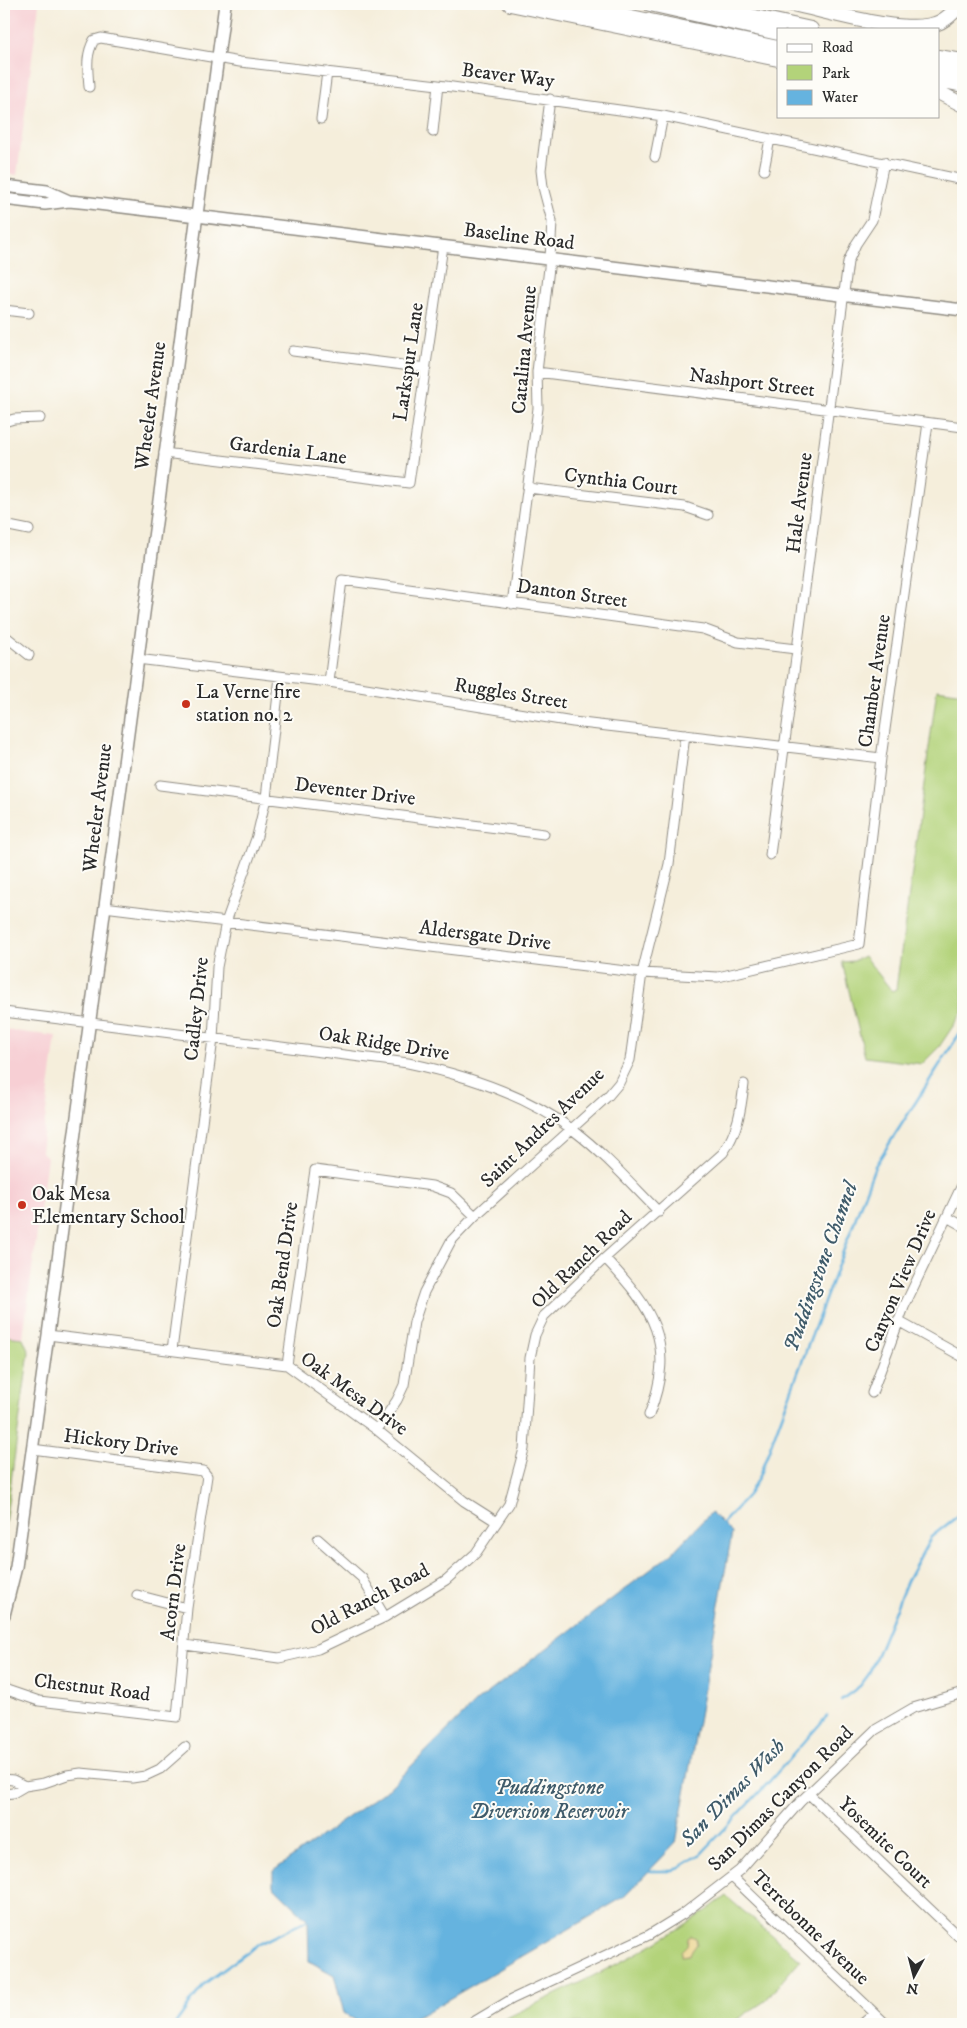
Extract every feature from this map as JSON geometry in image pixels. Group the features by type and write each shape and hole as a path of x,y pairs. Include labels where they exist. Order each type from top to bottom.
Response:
{"highway":[{"path":"510,4 777,59"},
{"path":"570,4 777,48"},
{"path":"650,4 777,32"},
{"path":"696,4 806,28"},
{"path":"792,4 880,23 918,27 941,21 962,4"},
{"path":"940,56 963,61"},
{"path":"940,67 963,72"},
{"path":"940,80 963,85"},
{"path":"940,92 963,96"},
{"path":"940,93 963,105"}],"main road":[{"name":"Wheeler Avenue","path":"4,1616 16,1567 48,1335 225,4"},
{"name":"Baseline Road","path":"4,186 47,191 69,201"},
{"name":"Baseline Road","path":"4,199 45,204 69,201 963,310"}],"street":[{"name":"Beaver Way","path":"89,87 87,62 89,48 94,40 101,38 218,58 550,99 663,116 963,180"},
{"path":"321,119 327,72"},
{"path":"432,132 438,85"},
{"name":"Catalina Avenue","path":"512,604 538,408 537,372 550,259 552,221 543,187 541,170 550,99"},
{"path":"655,157 663,116"},
{"path":"764,170 770,139"},
{"name":"Hale Avenue","path":"770,855 848,262 856,244 872,220 884,162"},
{"name":"Larkspur Lane","path":"409,483 443,246"},
{"path":"4,310 30,313"},
{"path":"293,351 426,368"},
{"name":"Nashport Street","path":"537,372 963,426"},
{"path":"4,422 14,419 40,418"},
{"name":"Chamber Avenue","path":"859,944 881,758 928,423"},
{"name":"Gardenia Lane","path":"164,453 409,483"},
{"name":"Cynthia Court","path":"528,488 685,507 708,515"},
{"path":"4,525 29,530"},
{"name":"Danton Street","path":"329,682 342,580 703,629 738,642 796,649"},
{"path":"4,635 29,655"},
{"name":"Ruggles Street","path":"137,659 280,678 329,682 573,722 881,758"},
{"name":"Cadley Drive","path":"172,1350 213,1039 217,967 226,922 257,836 266,798 280,678"},
{"name":"Saint Andres Avenue","path":"377,1430 397,1400 404,1384 414,1322 424,1292 452,1241 475,1216 608,1096 619,1082 630,1060 642,973 669,864 685,735"},
{"name":"Deventer Drive","path":"160,785 544,834"},
{"name":"Aldersgate Drive","path":"104,907 642,973 718,977 859,944"},
{"name":"Oak Ridge Drive","path":"4,1012 88,1024 408,1062 452,1072 525,1101 572,1129 605,1157 659,1212"},
{"name":"Old Ranch Road","path":"185,1645 279,1658 318,1649 386,1616 446,1580 476,1553 509,1504 524,1449 530,1358 535,1335 544,1316 605,1258 659,1212 723,1153 733,1138 740,1118 744,1084"},
{"name":"Oak Bend Drive","path":"287,1365 315,1170 432,1186 451,1193 475,1216"},
{"name":"Canyon View Drive","path":"872,1393 898,1322 963,1184"},
{"path":"947,1217 963,1226"},
{"path":"605,1258 640,1299 650,1314 658,1333 660,1362 657,1394 649,1415"},
{"path":"898,1322 963,1357"},
{"name":"Oak Mesa Drive","path":"48,1335 287,1365 377,1430 464,1501 497,1522"},
{"name":"Hickory Drive","path":"32,1449 206,1473"},
{"name":"Acorn Drive","path":"176,1716 185,1645 187,1608 206,1473"},
{"path":"318,1539 362,1578 386,1616"},
{"path":"137,1595 187,1608"},
{"name":"Chestnut Road","path":"4,1689 39,1701 176,1716"},
{"name":"San Dimas Canyon Road","path":"470,2024 512,1999 649,1935 683,1914 732,1877 800,1802 810,1795 875,1730 913,1708 963,1693"},
{"path":"4,1794 13,1793 25,1786 81,1773 132,1778 145,1776 160,1769 185,1746"},
{"path":"4,1779 13,1780 25,1786"},
{"name":"Yosemite Court","path":"810,1795 958,1936"},
{"name":"Terrebonne Avenue","path":"732,1877 886,2024"},
{"path":"862,2024 874,2014"}],"shaded area":[{"path":"4,4 39,4 17,175 4,173"},
{"name":"Oak Mesa Elementary School","path":"4,1030 56,1036 41,1151 47,1157 23,1338 4,1336"}],"green space":[{"path":"937,689 963,693 963,1011 939,1047 922,1064 865,1057 842,962 854,961 864,956 892,991 896,989"},
{"path":"4,1336 23,1338 29,1352 4,1531"},
{"path":"726,1896 800,1960 765,2001 730,2024 494,2024 584,1981 642,1950"}],"sand":[{"path":"691,1936 696,1938 697,1944 689,1955 681,1956 681,1951 687,1945 688,1938"}],"water":[{"name":"Puddingstone Diversion Reservoir","path":"711,1512 732,1533 676,1843 624,1897 423,2014 399,2024 361,2024 344,2013 334,1975 309,1961 308,1920 273,1886 273,1871 389,1788 476,1702 671,1554"}],"waterway":[{"name":"Puddingstone Channel","path":"722,1524 749,1494 760,1474 875,1166 963,1028"},
{"name":"San Dimas Wash","path":"841,1700 860,1686 869,1674 907,1581 931,1537 963,1512"},
{"name":"San Dimas Wash","path":"650,1871 673,1871 701,1854 768,1783 827,1716"},
{"name":"San Dimas Wash","path":"175,2024 204,1984 257,1945 308,1920"}],"place":[{"name":"La Verne fire station no. 2","path":"186,704"},
{"name":"Oak Mesa Elementary School","path":"22,1205"}]}
